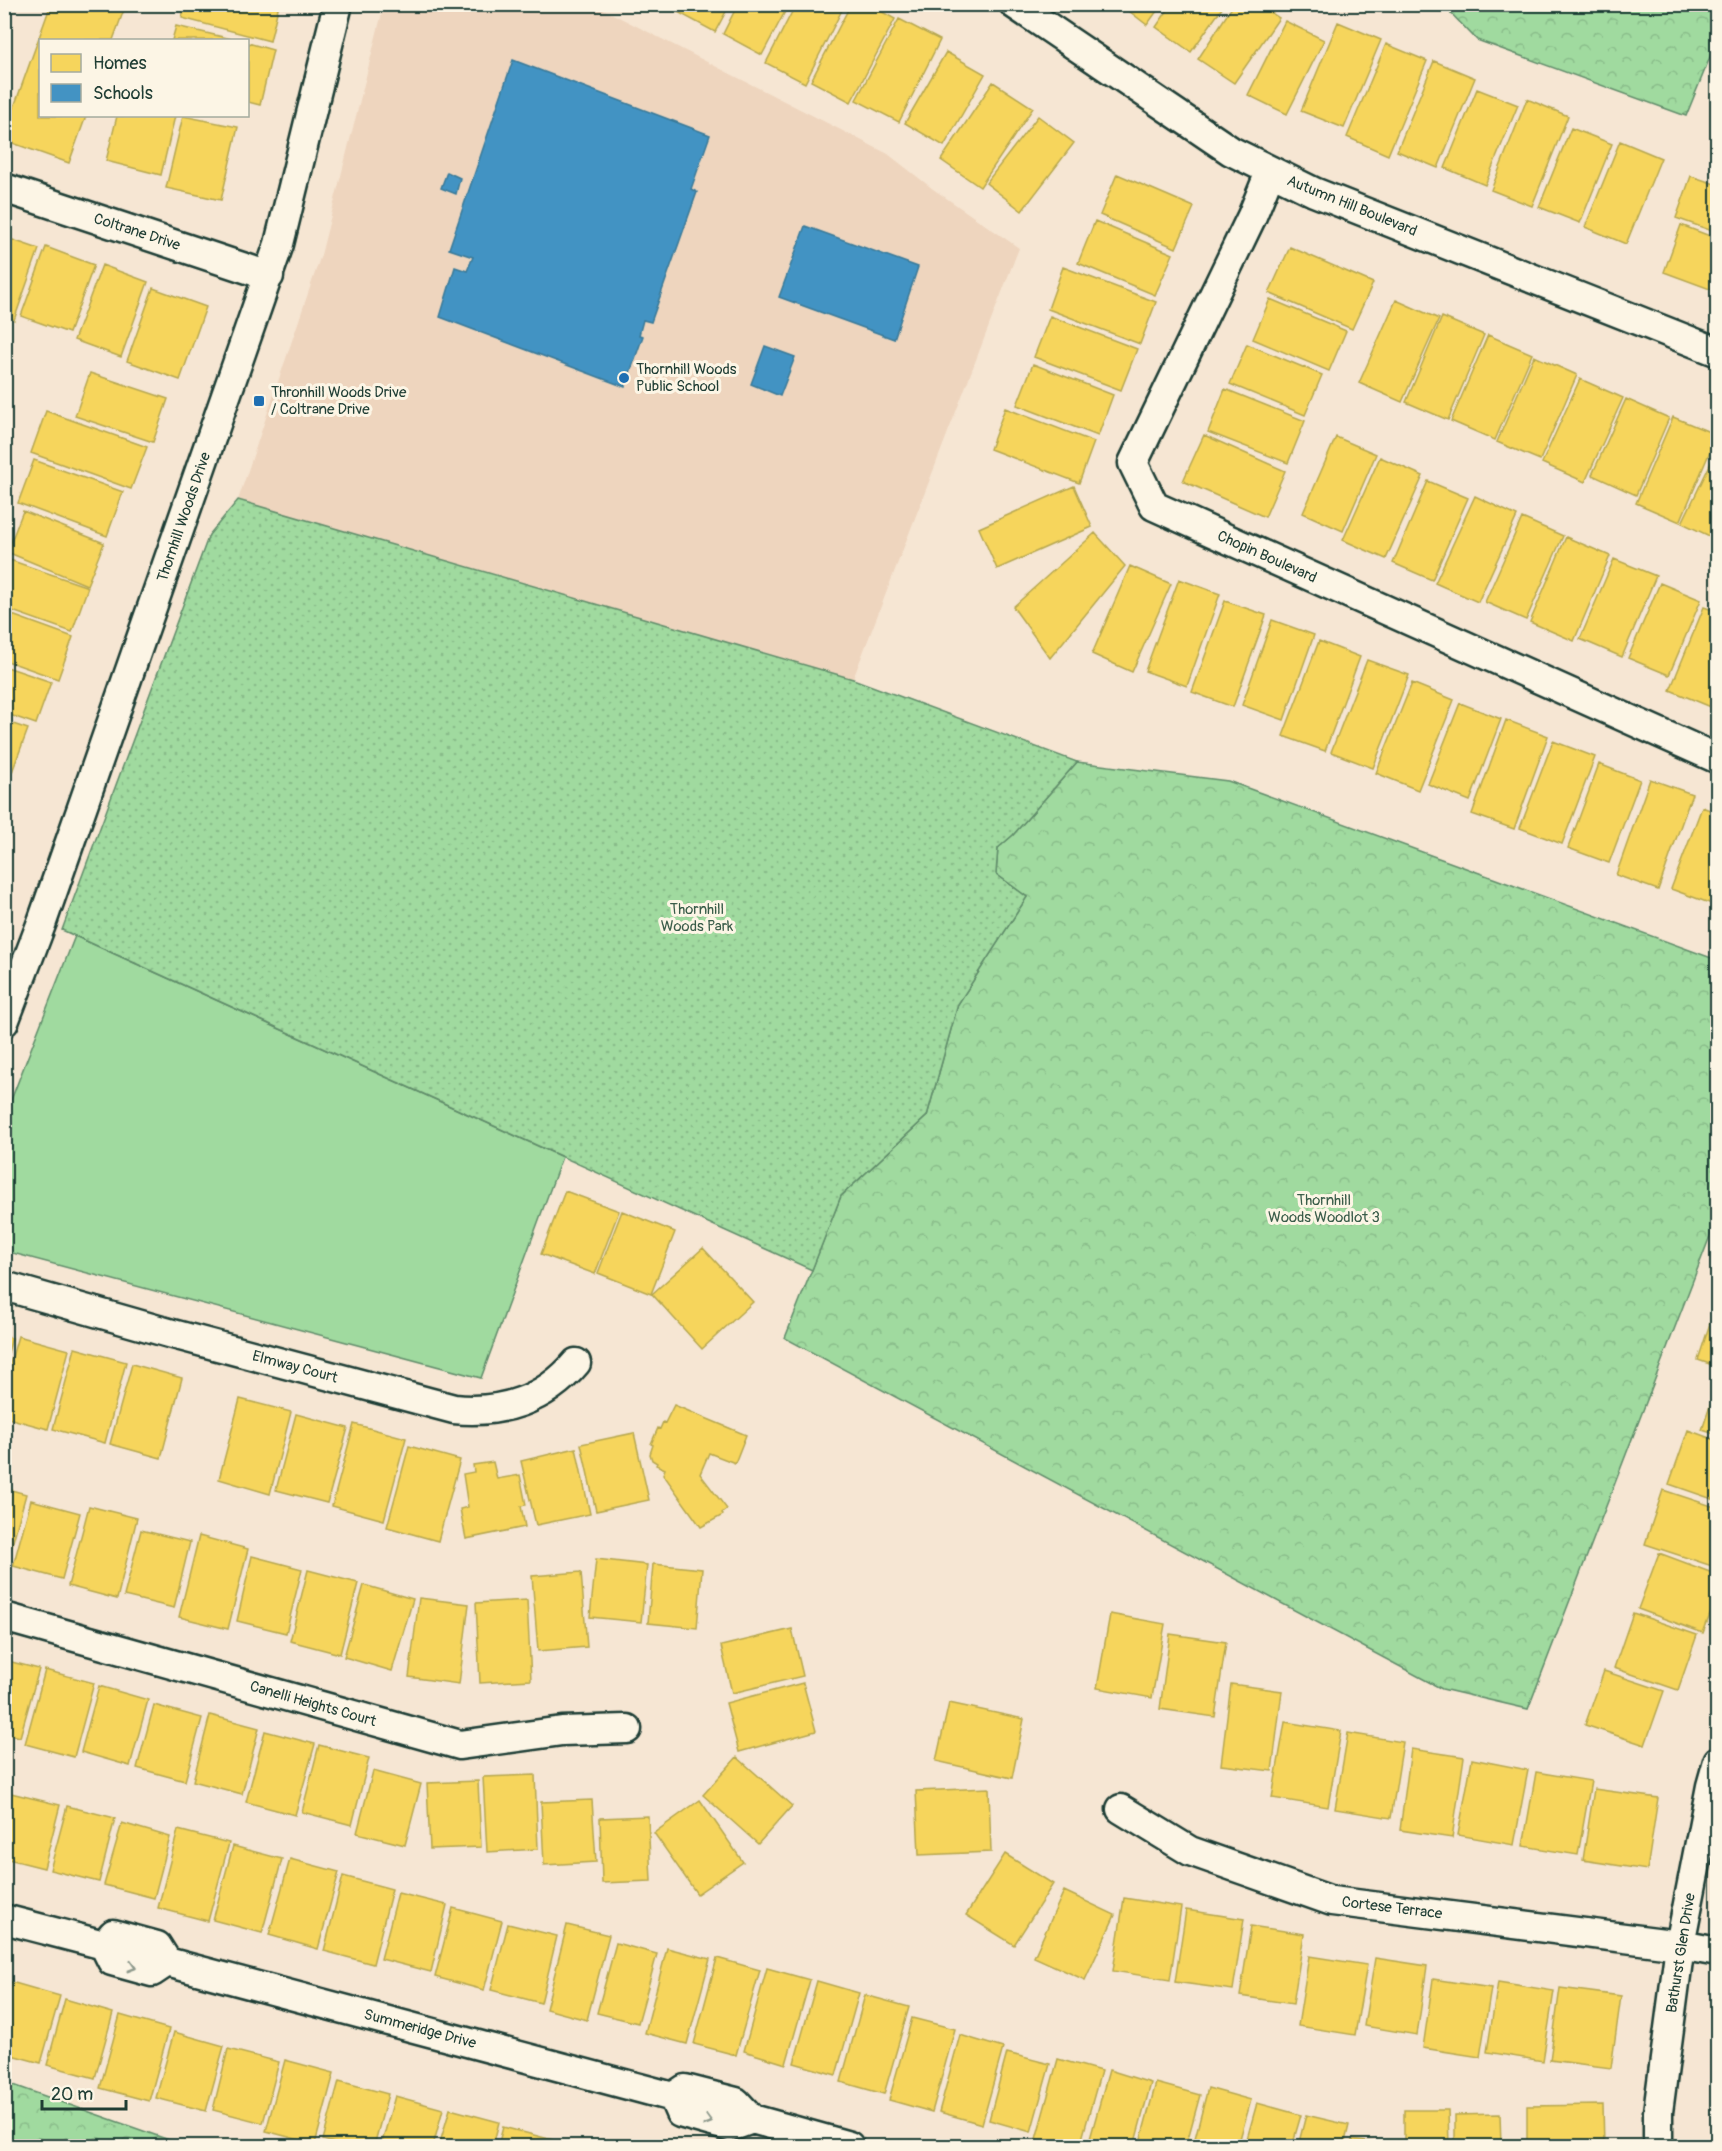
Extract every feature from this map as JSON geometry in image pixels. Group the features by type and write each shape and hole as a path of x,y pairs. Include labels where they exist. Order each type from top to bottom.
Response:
{"street":[{"name":"Thornhill Woods Drive","path":"4,1022 42,922 279,244 338,4"},
{"name":"Autumn Hill Boulevard","path":"1014,4 1231,151 1270,172 1314,192 1718,352"},
{"name":"Chopin Boulevard","path":"1270,172 1252,216 1133,463 1154,506 1718,759"},
{"name":"Coltrane Drive","path":"4,188 268,276"},
{"name":"Elmway Court","path":"4,1286 169,1333 454,1409 488,1410 521,1403 551,1386 576,1363"},
{"name":"Canelli Heights Court","path":"4,1617 460,1746 562,1731 627,1730"},
{"name":"Bathurst Glen Drive","path":"1659,2146 1658,2112 1680,1945 1710,1786 1718,1761"},
{"name":"Cortese Terrace","path":"1122,1809 1190,1851 1332,1901 1680,1945 1718,1952"},
{"name":"Summeridge Drive","path":"4,1919 104,1945 113,1934 157,1946 167,1962 673,2097 686,2089 736,2102 752,2119 849,2146"}],"shaded area":[{"name":"Thornhill Woods Public School","path":"384,5 595,5 888,154 933,189 1019,248 853,679 238,500 321,255"}],"green space":[{"path":"1443,5 1717,5 1717,40 1686,116 1477,40"},
{"name":"Thornhill Woods Park","path":"238,500 853,679 1077,762 1013,835 998,848 996,874 1027,897 958,1004 927,1116 841,1196 812,1270 62,930 209,535"},
{"name":"Thornhill Woods Woodlot 3","path":"1077,762 1228,781 1717,960 1717,1218 1528,1709 1442,1689 785,1338 841,1196 927,1116 958,1004 1027,897 996,874 998,848 1013,835"},
{"path":"75,936 562,1157 481,1378 5,1251 4,1118"},
{"path":"5,2082 186,2146 5,2146"}],"building: Homes":[{"path":"51,4 126,4 113,39 39,39 39,117 86,117 69,163 4,140"},
{"path":"185,4 279,4 270,41 182,18"},
{"path":"677,4 730,4 715,32 674,10"},
{"path":"738,4 789,4 762,55 723,34"},
{"path":"796,4 845,4 805,83 766,63"},
{"path":"851,4 868,4 895,19 851,102 811,81"},
{"path":"1120,4 1162,4 1147,25"},
{"path":"1172,4 1225,4 1191,52 1156,27"},
{"path":"1234,4 1258,4 1279,18 1234,83 1198,59"},
{"path":"899,19 940,40 899,122 856,100"},
{"path":"1285,21 1324,40 1287,114 1248,95"},
{"path":"1338,22 1381,40 1344,128 1301,111"},
{"path":"176,26 232,39 172,39"},
{"path":"249,43 273,50 260,105 249,102"},
{"path":"1386,44 1427,61 1388,155 1347,137"},
{"path":"946,52 985,74 944,146 905,123"},
{"path":"1434,61 1475,78 1438,168 1397,151"},
{"path":"993,82 1033,108 980,187 941,160"},
{"path":"1477,89 1518,105 1485,185 1445,168"},
{"path":"1527,99 1568,116 1532,206 1491,190"},
{"path":"1038,116 1074,143 1022,211 986,183"},
{"path":"117,117 175,117 161,175 106,161"},
{"path":"183,117 238,127 221,200 166,188"},
{"path":"1571,128 1612,144 1580,223 1539,207"},
{"path":"1620,141 1661,158 1626,244 1585,227"},
{"path":"1117,174 1194,207 1176,248 1100,215"},
{"path":"1691,176 1718,185 1718,233 1676,218"},
{"path":"1095,221 1173,254 1155,295 1078,263"},
{"path":"1681,225 1718,239 1718,292 1664,272"},
{"path":"4,237 39,249 14,320 4,316"},
{"path":"46,247 94,265 69,333 21,316"},
{"path":"1290,247 1373,283 1352,329 1269,293"},
{"path":"102,265 148,282 121,357 74,340"},
{"path":"1063,267 1156,302 1140,344 1048,309"},
{"path":"153,288 206,307 180,380 127,361"},
{"path":"1270,299 1346,331 1329,371 1253,339"},
{"path":"1396,300 1439,319 1402,402 1359,383"},
{"path":"1050,316 1137,349 1121,390 1034,357"},
{"path":"1442,317 1484,335 1448,420 1406,402"},
{"path":"1488,335 1532,354 1495,440 1451,421"},
{"path":"1247,344 1322,375 1305,415 1230,384"},
{"path":"1534,356 1577,375 1540,460 1497,442"},
{"path":"1033,364 1113,395 1098,436 1017,405"},
{"path":"90,373 168,399 153,442 75,416"},
{"path":"1580,379 1623,398 1585,482 1542,463"},
{"path":"1225,389 1305,421 1288,463 1208,432"},
{"path":"1626,399 1669,418 1636,495 1592,475"},
{"path":"1005,408 1094,442 1079,483 990,449"},
{"path":"46,411 147,447 131,489 31,453"},
{"path":"1673,417 1717,435 1680,522 1636,503"},
{"path":"1204,435 1285,471 1265,517 1183,481"},
{"path":"1336,437 1376,454 1343,531 1303,513"},
{"path":"1718,448 1718,540 1682,523"},
{"path":"1380,457 1423,476 1386,559 1343,540"},
{"path":"34,460 123,492 107,536 18,503"},
{"path":"1428,481 1468,498 1432,580 1393,563"},
{"path":"1074,486 1092,527 997,569 979,528"},
{"path":"1475,496 1517,516 1478,602 1435,583"},
{"path":"23,511 104,543 87,585 7,552"},
{"path":"1522,518 1563,536 1526,620 1485,602"},
{"path":"1095,533 1125,566 1050,658 1013,607"},
{"path":"1566,537 1610,556 1574,641 1530,622"},
{"path":"7,559 88,587 72,632 4,608 4,566"},
{"path":"1614,559 1656,576 1622,657 1580,639"},
{"path":"1130,566 1171,584 1132,672 1092,654"},
{"path":"1179,579 1220,594 1187,686 1145,671"},
{"path":"1660,583 1701,600 1669,675 1628,658"},
{"path":"1225,601 1266,615 1233,707 1192,692"},
{"path":"1704,607 1718,612 1718,692 1711,707 1670,690"},
{"path":"4,612 73,637 58,679 4,660"},
{"path":"1272,620 1314,635 1284,720 1242,705"},
{"path":"1319,641 1360,657 1325,751 1283,736"},
{"path":"1367,660 1409,675 1373,768 1331,752"},
{"path":"4,666 51,682 36,724 4,713"},
{"path":"1412,683 1454,700 1418,790 1376,773"},
{"path":"1460,703 1501,719 1470,801 1428,784"},
{"path":"1506,720 1548,736 1514,829 1472,814"},
{"path":"4,721 28,729 12,772 4,769"},
{"path":"1553,741 1595,757 1562,844 1520,828"},
{"path":"1599,764 1640,780 1609,863 1568,848"},
{"path":"4,773 11,775 4,795"},
{"path":"1650,779 1692,794 1658,890 1616,875"},
{"path":"1702,807 1718,813 1718,890 1712,904 1671,889"},
{"path":"565,1191 619,1211 595,1274 541,1254"},
{"path":"622,1211 675,1232 651,1294 598,1273"},
{"path":"703,1248 753,1302 702,1349 652,1294"},
{"path":"1715,1308 1718,1309 1718,1367 1698,1360"},
{"path":"4,1336 12,1338 4,1367"},
{"path":"18,1336 69,1350 48,1429 4,1417 4,1385"},
{"path":"75,1348 126,1362 105,1443 53,1429"},
{"path":"132,1364 182,1378 161,1458 110,1444"},
{"path":"1718,1382 1718,1435 1702,1430"},
{"path":"240,1399 291,1412 270,1494 219,1479"},
{"path":"674,1405 746,1435 735,1463 709,1453 700,1474 727,1509 722,1513 723,1515 701,1527 663,1474 665,1469 656,1465 657,1463 652,1460 650,1454 653,1445 651,1444 658,1428 660,1429 663,1422 665,1423"},
{"path":"296,1414 348,1428 327,1503 276,1490"},
{"path":"354,1424 406,1438 384,1520 332,1506"},
{"path":"1688,1430 1718,1441 1718,1501 1669,1484"},
{"path":"634,1433 649,1500 596,1511 581,1444"},
{"path":"409,1446 460,1460 438,1541 387,1527"},
{"path":"576,1448 590,1514 536,1525 521,1461"},
{"path":"493,1462 497,1479 520,1475 526,1505 521,1506 525,1527 466,1539 460,1509 468,1507 463,1474 474,1472 473,1465"},
{"path":"4,1488 26,1494 6,1567 4,1567"},
{"path":"1663,1490 1718,1508 1718,1568 1645,1544"},
{"path":"31,1500 80,1513 62,1579 13,1566"},
{"path":"89,1506 137,1518 117,1599 68,1586"},
{"path":"141,1530 190,1542 174,1608 124,1596"},
{"path":"199,1536 248,1549 228,1629 179,1617"},
{"path":"1659,1553 1718,1575 1718,1594 1703,1633 1638,1609"},
{"path":"252,1556 302,1569 286,1633 237,1621"},
{"path":"596,1559 647,1565 641,1622 590,1617"},
{"path":"653,1564 702,1569 697,1628 648,1623"},
{"path":"308,1570 358,1583 340,1654 290,1641"},
{"path":"581,1572 587,1647 538,1651 532,1576"},
{"path":"364,1585 413,1599 392,1671 344,1657"},
{"path":"419,1598 469,1604 459,1684 409,1677"},
{"path":"527,1600 531,1680 480,1683 476,1603"},
{"path":"1633,1613 1697,1635 1678,1690 1614,1668"},
{"path":"1110,1614 1165,1624 1152,1698 1097,1688"},
{"path":"792,1629 803,1676 732,1693 721,1646"},
{"path":"1170,1634 1226,1642 1215,1717 1160,1709"},
{"path":"4,1660 39,1669 20,1737 4,1733"},
{"path":"45,1670 94,1683 74,1757 25,1744"},
{"path":"1604,1671 1664,1691 1645,1745 1585,1725"},
{"path":"803,1683 816,1731 739,1752 726,1703"},
{"path":"1231,1684 1282,1691 1272,1771 1221,1765"},
{"path":"99,1686 148,1700 130,1766 81,1752"},
{"path":"949,1703 1024,1719 1012,1778 936,1761"},
{"path":"154,1705 202,1718 185,1781 137,1768"},
{"path":"210,1715 259,1728 242,1794 193,1781"},
{"path":"1285,1722 1341,1731 1328,1807 1272,1798"},
{"path":"265,1731 315,1744 295,1815 246,1802"},
{"path":"1348,1733 1403,1742 1391,1818 1335,1809"},
{"path":"319,1745 369,1758 352,1825 302,1812"},
{"path":"1411,1749 1464,1757 1452,1838 1400,1830"},
{"path":"737,1757 792,1806 758,1844 703,1795"},
{"path":"1472,1759 1528,1770 1514,1845 1458,1835"},
{"path":"373,1771 421,1784 405,1845 357,1833"},
{"path":"1536,1772 1591,1781 1578,1855 1523,1846"},
{"path":"535,1775 538,1849 487,1852 483,1777"},
{"path":"478,1781 481,1847 430,1849 427,1783"},
{"path":"989,1788 991,1852 919,1855 916,1791"},
{"path":"1594,1789 1658,1798 1647,1870 1583,1860"},
{"path":"11,1793 60,1805 44,1868 4,1858 4,1819"},
{"path":"592,1800 596,1862 544,1865 541,1802"},
{"path":"700,1800 743,1862 697,1894 654,1833"},
{"path":"67,1806 115,1818 99,1882 50,1870"},
{"path":"648,1816 651,1881 602,1883 600,1818"},
{"path":"122,1823 170,1837 154,1898 104,1885"},
{"path":"178,1830 229,1843 208,1921 158,1908"},
{"path":"233,1846 282,1859 262,1933 213,1920"},
{"path":"1005,1854 1053,1884 1014,1945 966,1915"},
{"path":"290,1859 339,1872 318,1949 269,1935"},
{"path":"343,1876 392,1889 373,1964 324,1951"},
{"path":"1064,1891 1115,1915 1085,1980 1034,1957"},
{"path":"398,1893 447,1905 431,1972 381,1959"},
{"path":"1124,1898 1181,1907 1170,1980 1113,1971"},
{"path":"453,1908 502,1921 484,1990 435,1977"},
{"path":"1186,1910 1244,1919 1233,1990 1175,1982"},
{"path":"508,1924 557,1936 541,2003 491,1990"},
{"path":"567,1925 609,1935 587,2020 546,2009"},
{"path":"1251,1926 1304,1934 1293,2004 1240,1996"},
{"path":"616,1943 657,1954 638,2023 597,2013"},
{"path":"667,1948 710,1959 687,2044 645,2033"},
{"path":"1309,1956 1367,1965 1355,2035 1298,2026"},
{"path":"717,1958 760,1970 736,2055 694,2044"},
{"path":"1375,1958 1427,1966 1417,2035 1364,2026"},
{"path":"767,1968 810,1980 786,2064 744,2051"},
{"path":"1433,1979 1491,1988 1480,2057 1423,2048"},
{"path":"817,1981 859,1993 836,2075 794,2063"},
{"path":"11,1982 60,1996 41,2063 4,2053 4,2006"},
{"path":"1498,1982 1554,1991 1543,2061 1487,2052"},
{"path":"1560,1988 1621,1996 1611,2068 1550,2060"},
{"path":"865,1995 909,2007 884,2094 841,2082"},
{"path":"65,1999 113,2013 95,2078 47,2065"},
{"path":"120,2015 169,2029 149,2101 100,2088"},
{"path":"912,2018 955,2029 932,2112 889,2100"},
{"path":"174,2032 224,2046 206,2111 156,2098"},
{"path":"1718,2034 1718,2068 1712,2067"},
{"path":"960,2035 1003,2048 982,2124 939,2112"},
{"path":"228,2049 279,2062 263,2123 213,2110"},
{"path":"1007,2053 1050,2064 1031,2132 989,2120"},
{"path":"1058,2059 1101,2071 1080,2146 1063,2146 1036,2139"},
{"path":"285,2060 334,2073 315,2144 266,2131"},
{"path":"1109,2070 1151,2083 1134,2146 1088,2146"},
{"path":"339,2081 388,2094 374,2146 345,2146 323,2140"},
{"path":"1156,2083 1200,2095 1186,2146 1139,2146"},
{"path":"1208,2088 1251,2100 1238,2146 1193,2146"},
{"path":"395,2096 443,2109 433,2146 381,2146"},
{"path":"1257,2103 1301,2115 1292,2146 1245,2146"},
{"path":"1603,2105 1604,2146 1527,2146 1527,2106"},
{"path":"450,2109 499,2122 493,2146 439,2146"},
{"path":"1404,2110 1448,2110 1449,2146 1404,2146"},
{"path":"1500,2114 1501,2146 1455,2146 1455,2115"},
{"path":"1306,2115 1349,2125 1344,2146 1298,2146"},
{"path":"503,2127 553,2140 551,2146 498,2146"},
{"path":"1352,2140 1397,2146 1352,2146"}],"building: Schools":[{"path":"513,60 710,135 691,189 697,192 651,322 643,320 639,335 643,336 625,387 440,317 455,267 467,271 473,257 449,249"},
{"path":"447,172 460,178 456,194 441,188"},
{"path":"805,226 918,267 894,339 779,297"},
{"path":"765,346 795,357 780,396 751,384"}],"place":[{"name":"Thornhill Woods Public School","path":"624,378"},
{"name":"Thronhill Woods Drive / Coltrane Drive","path":"259,401"}]}
